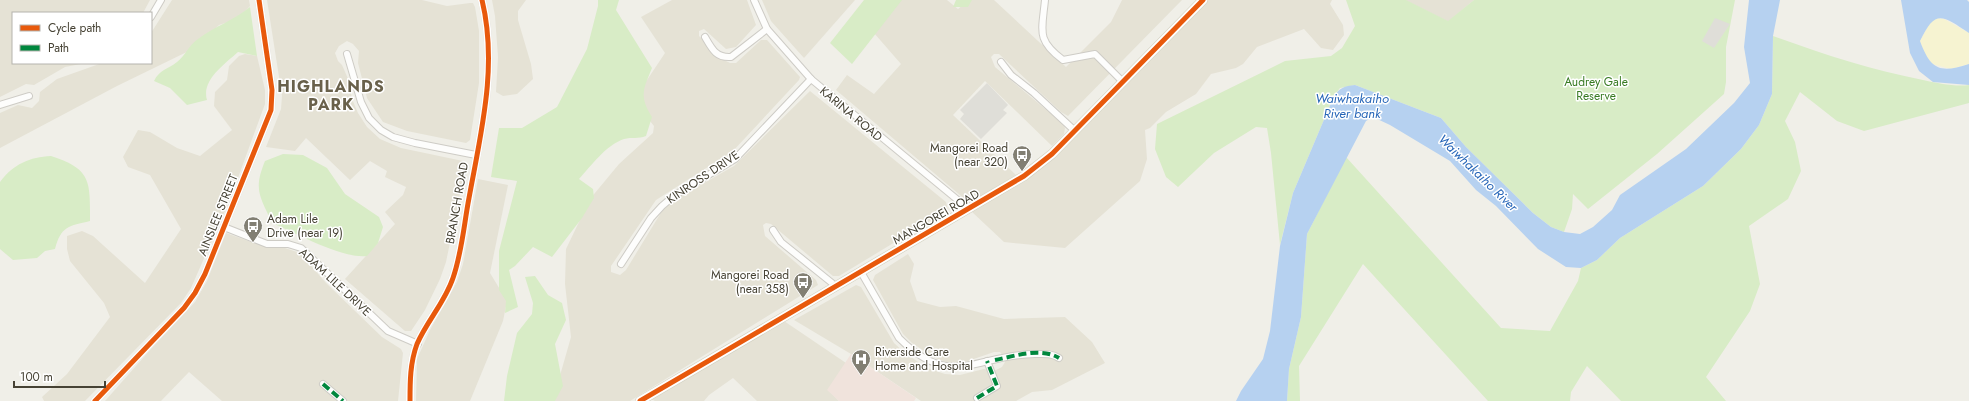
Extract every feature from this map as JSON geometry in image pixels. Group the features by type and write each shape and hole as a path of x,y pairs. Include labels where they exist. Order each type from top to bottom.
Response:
{"street":[{"path":"152,15 161,0"},
{"name":"AINSLEE STREET","path":"95,401 190,301 201,284 269,116 272,104 272,90 259,0"},
{"name":"BRANCH ROAD","path":"410,401 411,367 418,344 453,278 476,155 488,88 490,48 482,0"},
{"name":"KARINA ROAD","path":"754,0 767,29 811,79 965,206 967,210"},
{"path":"1045,0 1043,40 1052,51 1064,60 1095,54 1123,82"},
{"name":"MANGOREI ROAD","path":"640,401 1024,176 1052,154 1203,0"},
{"path":"705,37 712,49 718,55 731,57 767,29"},
{"path":"347,54 361,102 370,118 382,130 392,137 476,155"},
{"path":"1001,62 1011,75 1034,93 1075,131"},
{"name":"KINROSS DRIVE","path":"621,264 651,218 662,206 676,195 735,159 811,79"},
{"path":"0,104 29,96"},
{"name":"ADAM LILE DRIVE","path":"224,227 267,244 288,244 301,248 388,331 418,344"},
{"path":"773,230 782,242 832,283 834,287"},
{"path":"860,272 892,329 907,346 934,363 949,368 1025,354 1052,354 1059,358"},
{"path":"977,398 997,386 987,361"},
{"path":"323,384 343,401"}],"shaded area":[{"path":"0,0 150,0 144,12 12,12 12,64 81,64 65,67 34,85 26,84 0,97"},
{"path":"172,0 249,0 250,6 238,19 219,25 195,48 117,86 0,148 0,113 18,105 32,108 39,101 40,92 57,79 99,64 152,64 152,31"},
{"path":"267,0 422,0 447,6 473,3 475,7 479,31 479,83 470,140 466,143 407,131 383,122 367,98 358,63 359,51 353,44 347,41 339,46 335,53 349,81 352,99 358,113 367,127 380,139 401,148 463,161 466,165 446,262 440,279 425,310 411,331 405,331 345,279 395,224 385,212 403,195 406,187 385,177 387,171 370,161 350,180 306,138 295,151 266,147 281,109 282,96"},
{"path":"492,0 526,0 518,11 518,20 531,64 533,79 517,94 503,96 496,92 498,57 495,16"},
{"path":"672,0 747,0 756,25 736,47 726,49 704,29 699,31 699,36 724,60 730,63 736,63 761,40 767,40 800,77 799,80 733,151 656,200 611,266 611,272 620,275 626,270 662,211 669,203 734,166 810,91 946,202 948,210 839,276 833,276 771,224 766,223 763,225 765,236 816,280 818,285 630,401 550,401 557,386 571,337 565,284 566,249 590,199 619,164 653,133 654,126 638,106 637,95 665,53 641,17"},
{"path":"762,0 855,0 804,58 771,21"},
{"path":"897,0 947,0 958,9 969,0 994,0 1066,67 1111,22 1122,0 1182,0 1068,116 1061,112 999,54 994,54 991,57 995,67 1062,123 1065,128 1064,134 1052,146 985,81 953,115 1016,175 973,201 967,201 836,90 847,75 874,94 901,64 874,33"},
{"path":"1203,0 1332,0 1330,4 1343,25 1344,35 1333,50 1321,48 1304,29 1257,47 1243,64 1236,68 1211,74 1196,94 1166,112 1150,128 1145,130 1147,159 1140,181 1065,248 1004,242 971,211 1049,158"},
{"path":"1396,0 1474,0 1444,25"},
{"path":"1715,18 1730,24 1714,48 1702,41"},
{"path":"245,54 257,56 265,90 265,104 231,197 191,288 181,303 85,401 44,401 42,397 67,374 110,317 104,303 70,261 67,249 67,236 82,231 93,236 145,283 181,229 150,175 128,167 123,157 138,130 150,132 177,148 200,156 232,130 214,106 215,92 227,80 229,66 239,56"},
{"path":"987,83 1008,105 1003,110 1007,113 981,139 960,119 964,114 960,110"},
{"path":"478,179 508,185 490,273 507,301 503,321 470,401 416,401 417,359 430,330 457,282 463,264"},
{"path":"226,233 257,244 282,247 300,253 326,283 382,337 401,349 403,353 398,401 222,401 189,372 161,401 105,401 195,302 207,281"},
{"path":"908,254 914,264 910,281 917,301 940,307 956,306 1004,319 1065,317 1092,342 1105,363 1052,390 1032,392 1016,401 921,401 851,354 794,320 856,285 861,287 894,343 905,353 927,368 945,374 960,375 984,369 994,371 1002,367 1005,362 1004,357 1000,352 994,352 962,363 949,363 935,358 912,343 903,334 873,280 875,275"},
{"path":"784,321 846,363 828,390 839,401 757,401 733,378 709,395 704,401 655,401 651,399"},
{"name":"Riverside Care Home and Hospital","path":"851,354 916,398 914,401 839,401 827,390"}],"green space":[{"path":"598,0 619,0 616,10 652,68 646,82 644,98 645,104 652,117 646,136 624,139 617,142 599,156 579,179 593,189 594,198 582,218 552,257 533,247 515,266 509,270 518,307 505,313 506,301 499,290 499,251 517,181 491,177 499,128 522,128 557,107 587,49 598,6"},
{"path":"864,0 902,0 852,64 830,43"},
{"path":"956,0 972,0 968,7 953,7"},
{"name":"Audrey Gale Reserve","path":"1346,0 1406,0 1448,21 1474,0 1735,0 1726,47 1726,82 1724,94 1657,154 1588,209 1573,194 1572,209 1564,232 1551,227 1533,213 1466,147 1441,118 1355,85 1340,88 1334,96 1293,193 1280,245 1271,153 1267,128 1256,127 1214,153 1178,187 1166,177 1155,149 1157,124 1285,61 1331,56 1342,48 1355,26"},
{"path":"250,7 257,56 238,52 215,73 211,79 207,86 207,100 187,105 170,88 154,81 161,72 180,60 192,44 198,39"},
{"path":"1773,36 1829,55 1904,76 1940,83 1969,85 1969,103 1864,131 1837,121 1800,92 1785,121 1795,142 1801,171 1788,199 1749,226 1760,284 1750,311 1706,377 1726,401 1621,401 1587,366 1571,392 1570,401 1488,401 1363,264 1299,366 1300,401 1287,401 1289,369 1301,317 1307,234 1346,157 1501,328 1550,331 1578,281 1581,268 1597,260 1620,238 1703,186 1741,149 1759,125 1772,94"},
{"path":"283,154 303,155 327,168 345,194 379,217 383,227 378,243 367,256 345,254 332,250 272,223 261,199 259,179 265,161"},
{"path":"51,156 74,166 86,179 90,196 90,221 71,226 63,231 57,241 55,249 45,251 37,258 13,260 0,249 0,182 10,170 16,166 36,158"},
{"path":"535,276 548,295 562,303 566,320 555,344 563,386 555,401 504,401 507,376 517,333 532,314 533,303 525,277"}],"sand":[{"path":"1936,18 1944,19 1969,33 1969,64 1951,69 1932,64 1924,53 1920,41 1930,22"}],"water":[{"name":"Waiwhakaiho River bank","path":"1749,0 1780,0 1773,36 1772,94 1759,125 1741,149 1703,186 1620,238 1597,260 1581,268 1566,267 1538,249 1496,206 1476,190 1450,161 1390,125 1373,117 1366,121 1307,234 1301,317 1289,369 1287,401 1236,401 1241,391 1263,359 1270,331 1280,246 1293,193 1334,96 1340,89 1355,85 1441,118 1466,147 1533,213 1551,227 1564,232 1580,234 1593,227 1612,210 1620,195 1686,149 1734,103 1750,83 1744,47"},
{"path":"1901,0 1967,0 1969,2 1969,33 1952,22 1940,18 1930,24 1920,41 1928,59 1938,67 1944,69 1969,64 1969,85 1933,82 1919,71 1910,53"}],"marked path":[{"path":"995,360 1028,353 1044,353 1059,358"},
{"path":"977,398 997,386 987,361"},
{"path":"323,384 343,401"}],"cycle path":[{"path":"95,401 184,308 195,293 205,274 271,110 272,90 259,0"},
{"path":"410,401 410,380 417,344 450,287 461,248 486,99 488,74 487,25 482,0"},
{"path":"640,401 1024,176 1052,154 1203,0"}],"place":[{"name":"Mangorei Road (near 320)","path":"1022,172"},
{"name":"Adam Lile Drive (near 19)","path":"253,243"},
{"name":"Mangorei Road (near 358)","path":"803,299"},
{"name":"Riverside Care Home and Hospital","path":"861,376"}],"district":[{"name":"HIGHLANDS PARK","path":"331,95"}],"water label":[{"name":"Waiwhakaiho River","path":"1478,173"}]}
